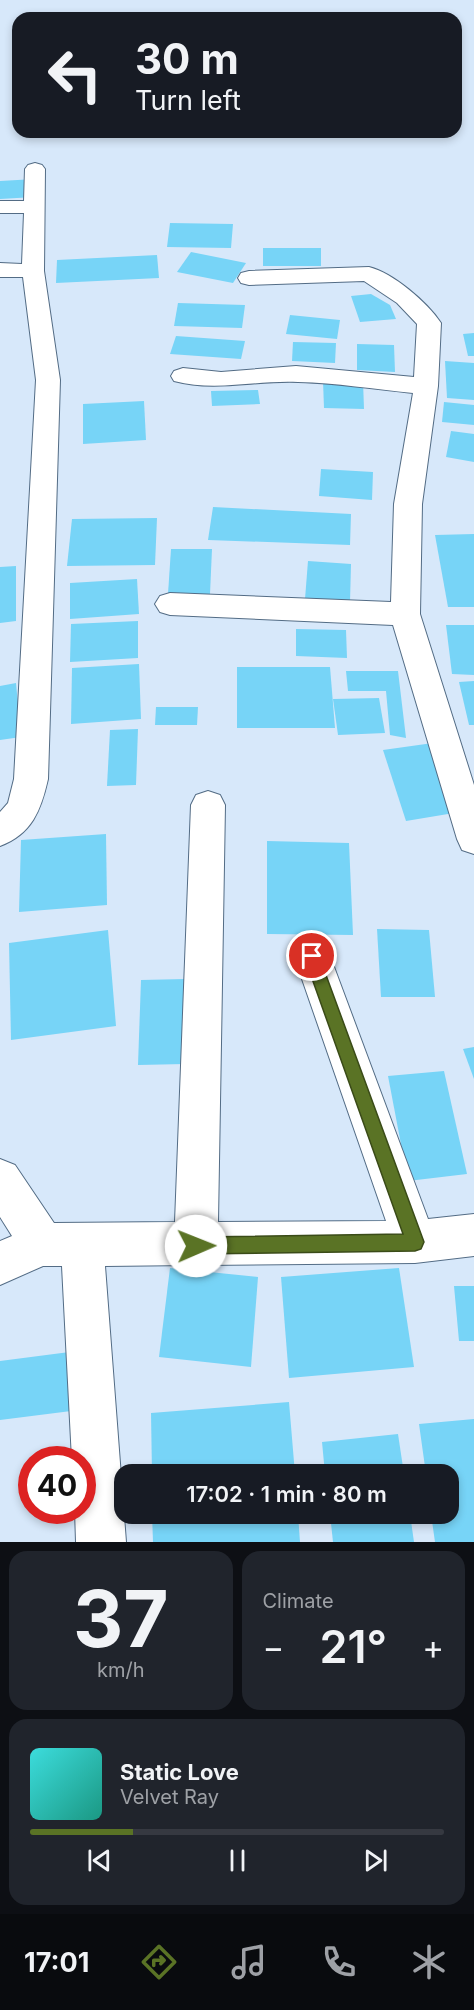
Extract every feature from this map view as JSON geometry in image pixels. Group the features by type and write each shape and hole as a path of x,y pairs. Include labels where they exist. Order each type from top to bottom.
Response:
{"street":[{"path":"0,831 17,820 24,808 31,779 48,380 33,271 35,169"},
{"path":"0,207 35,207"},
{"path":"0,270 33,271"},
{"path":"249,278 369,274 405,298 429,323 426,386 408,504 405,614 474,839"},
{"path":"183,376 220,380 296,374 426,386"},
{"path":"170,604 405,614"},
{"path":"196,1246 208,805"},
{"path":"312,956 415,1242"},
{"path":"0,1180 63,1246 101,1542"},
{"path":"0,1263 63,1246 415,1242 474,1235"}],"building":[{"path":"35,179 34,197 0,199 0,181"},
{"path":"170,223 233,224 231,248 167,247"},
{"path":"263,248 321,248 321,266 263,266"},
{"path":"191,252 246,263 233,283 177,272"},
{"path":"157,255 159,278 56,283 57,260"},
{"path":"371,294 390,305 396,319 360,322 351,296"},
{"path":"178,303 245,305 242,328 174,326"},
{"path":"290,315 340,320 337,339 286,334"},
{"path":"474,333 474,356 468,356 463,334"},
{"path":"176,336 245,341 241,359 170,354"},
{"path":"293,342 336,343 335,363 292,361"},
{"path":"357,344 394,345 395,372 357,370"},
{"path":"445,361 474,363 474,400 447,398"},
{"path":"323,381 363,381 364,409 324,408"},
{"path":"258,390 260,404 212,406 211,391"},
{"path":"144,401 146,440 83,444 83,404"},
{"path":"444,402 474,405 474,425 442,422"},
{"path":"451,431 474,434 474,462 446,457"},
{"path":"321,469 373,472 372,500 319,496"},
{"path":"213,507 351,514 350,545 208,540"},
{"path":"157,518 155,565 67,566 72,519"},
{"path":"474,534 474,607 448,607 435,535"},
{"path":"171,549 212,549 210,594 168,594"},
{"path":"308,561 351,564 350,602 305,599"},
{"path":"16,566 16,621 0,623 0,567"},
{"path":"137,579 139,614 70,619 70,583"},
{"path":"138,621 138,658 70,662 71,624"},
{"path":"446,625 474,625 474,675 452,674"},
{"path":"296,629 346,630 347,658 296,656"},
{"path":"139,664 141,719 71,724 72,668"},
{"path":"237,667 330,667 335,728 237,728"},
{"path":"346,671 398,671 406,738 390,735 386,691 348,691"},
{"path":"474,681 474,725 469,725 459,682"},
{"path":"16,683 21,737 0,740 0,686"},
{"path":"379,698 385,733 338,735 333,699"},
{"path":"156,707 198,707 197,725 155,725"},
{"path":"138,729 136,785 107,786 110,730"},
{"path":"440,742 466,811 406,821 383,750"},
{"path":"106,834 107,905 19,912 21,840"},
{"path":"267,841 349,843 353,935 267,934"},
{"path":"377,929 429,930 435,997 381,997"},
{"path":"108,930 116,1026 11,1040 9,943"},
{"path":"185,979 185,1064 138,1065 141,980"},
{"path":"474,1047 474,1079 463,1049"},
{"path":"444,1071 467,1174 408,1181 388,1076"},
{"path":"170,1268 258,1277 251,1367 159,1357"},
{"path":"399,1268 414,1367 289,1378 281,1277"},
{"path":"454,1286 474,1286 474,1341 459,1341"},
{"path":"85,1350 87,1409 0,1420 0,1361"},
{"path":"289,1402 294,1464 152,1464 151,1413"},
{"path":"474,1419 474,1542 435,1542 432,1524 459,1524 459,1464 425,1464 419,1424"},
{"path":"398,1434 402,1464 324,1464 322,1442"},
{"path":"152,1524 299,1524 300,1542 153,1542"},
{"path":"331,1524 411,1524 414,1542 333,1542"}],"route":[{"path":"196,1246 415,1242 312,956"}]}
